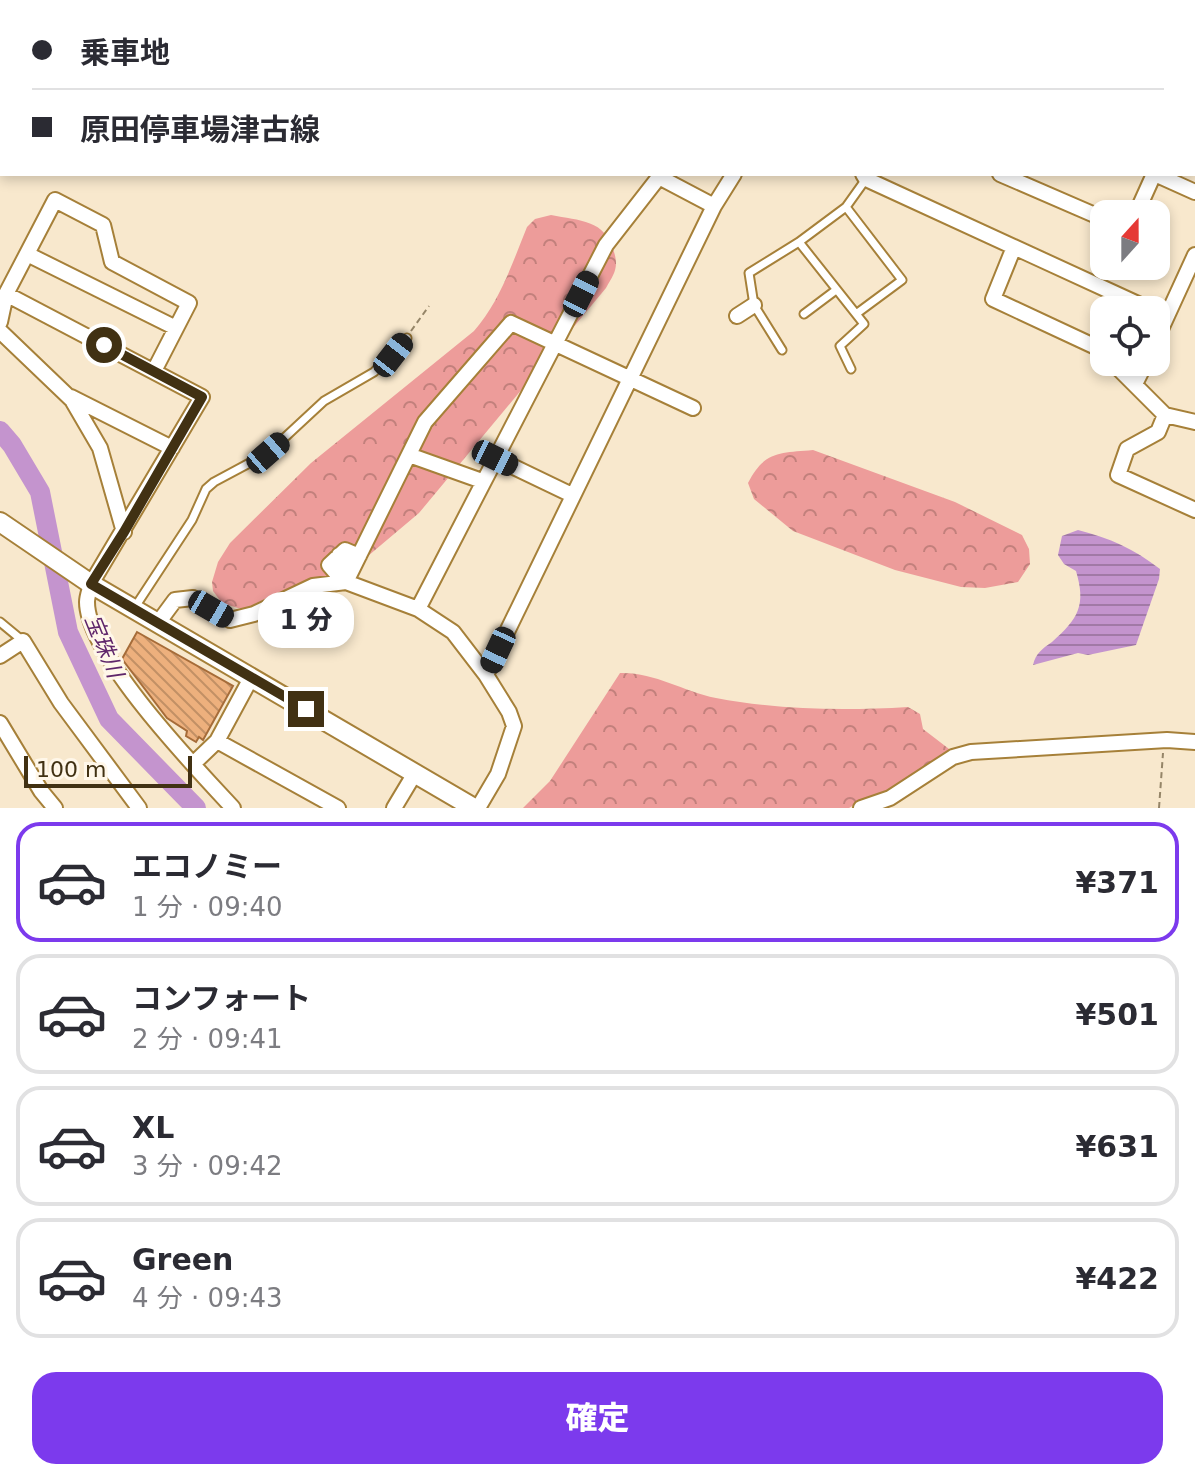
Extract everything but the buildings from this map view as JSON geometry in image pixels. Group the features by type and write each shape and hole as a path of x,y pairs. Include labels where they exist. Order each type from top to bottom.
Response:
{"main road":[{"path":"0,522 134,609 476,808"}],"street":[{"path":"418,609 606,245 659,176 714,206"},
{"path":"486,675 714,206 733,176"},
{"path":"1005,176 1090,213"},
{"path":"1142,200 1153,176"},
{"path":"1159,176 1195,192"},
{"path":"864,177 1121,296"},
{"path":"0,322 6,294 55,200 103,225 112,262 189,303 154,371"},
{"path":"1014,247 993,299 1090,344"},
{"path":"27,254 176,328"},
{"path":"1170,299 1192,273 1195,255"},
{"path":"6,294 202,397 124,532 87,580 87,603 96,634 132,692 233,808"},
{"path":"737,316 754,305"},
{"path":"346,582 425,422 511,323 693,408"},
{"path":"0,331 67,395 100,448 124,532"},
{"path":"1127,376 1165,415 1194,420"},
{"path":"1135,384 1139,376"},
{"path":"67,395 172,448"},
{"path":"1165,415 1158,432 1127,449 1118,475 1195,510"},
{"path":"409,455 482,481"},
{"path":"495,458 572,495"},
{"path":"339,555 345,550 359,556"},
{"path":"158,623 175,600 193,598 230,620 254,614 313,586 346,582 418,609 453,632 486,675 514,726 498,774 476,808"},
{"path":"0,656 23,641 61,703 139,808"},
{"path":"193,764 217,741 251,678"},
{"path":"0,723 41,791 55,808"},
{"path":"861,808 890,798 953,757 971,752 1164,740 1195,742"},
{"path":"217,741 338,808"},
{"path":"394,808 415,773"}],"lane":[{"path":"782,350 754,305 749,273 799,242 846,207 864,177"},
{"path":"846,207 902,280 856,314"},
{"path":"799,242 864,324 840,346 851,369"},
{"path":"804,314 836,290"},
{"path":"134,609 192,520 206,489 228,473 268,453 324,401 374,372 407,338"},
{"path":"0,622 23,641"}],"path":[{"path":"407,338 429,306"},
{"path":"1159,808 1164,740"}],"green space":[{"path":"551,215 598,227 610,241 616,267 613,275 606,288 419,513 330,588 304,603 259,610 222,603 213,591 212,582 218,562 230,543 311,463 474,331 498,295 527,227 535,219"},
{"path":"813,450 955,502 1022,535 1029,549 1030,564 1018,582 985,588 961,587 895,570 793,531 754,499 748,483 767,459 782,453"},
{"path":"620,673 645,676 716,698 764,705 836,709 908,707 920,714 923,729 953,752 894,792 849,808 523,808 550,781"}],"shaded area":[{"path":"1078,530 1111,541 1141,556 1160,569 1159,579 1136,645 1088,655 1078,653 1033,665 1040,652 1069,626 1078,610 1080,593 1076,571 1064,564 1058,555 1062,536"}],"waterway":[{"name":"宝珠川","path":"0,431 40,492 68,632 109,719 196,808"}],"route":[{"path":"104,345 202,397 91,584 306,709"}]}
